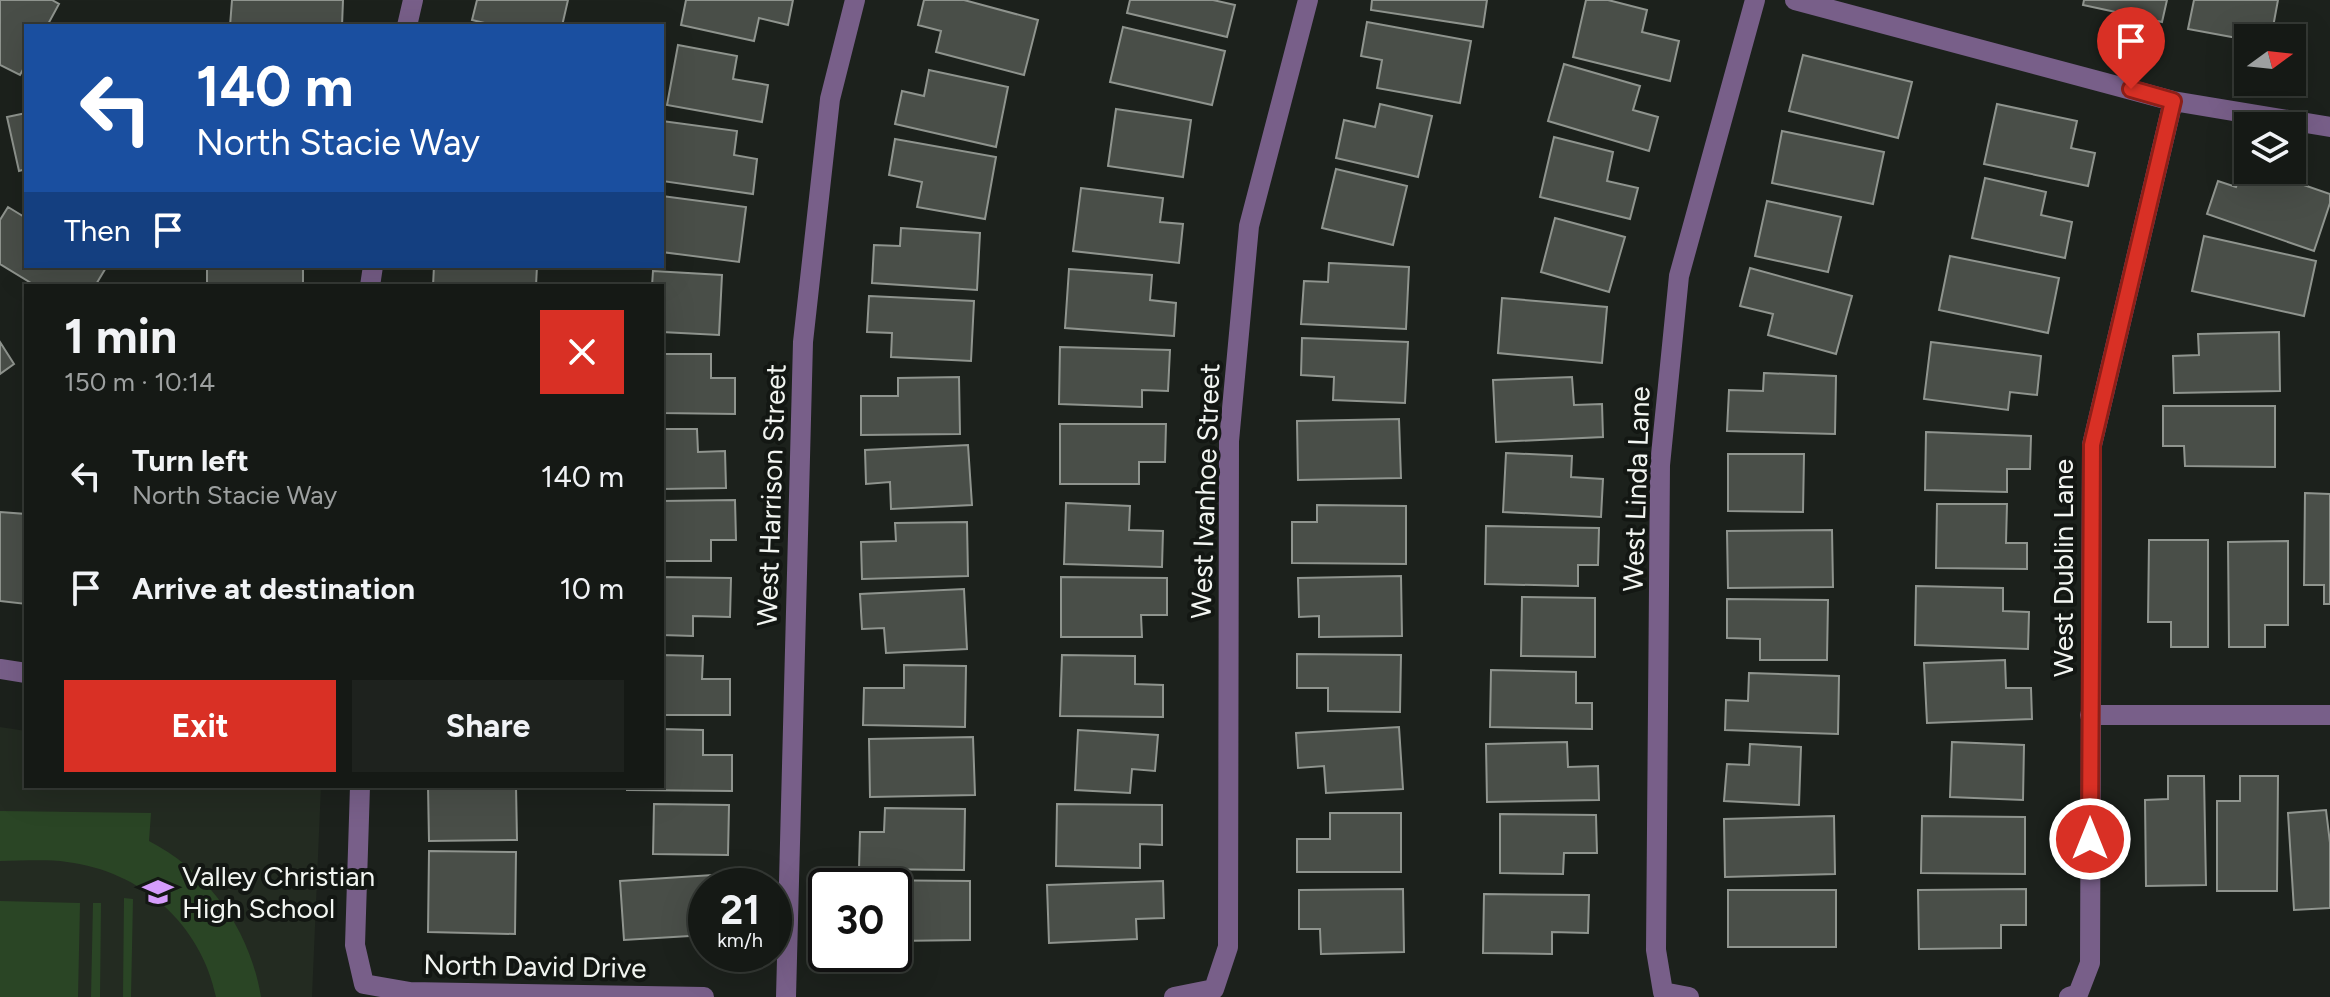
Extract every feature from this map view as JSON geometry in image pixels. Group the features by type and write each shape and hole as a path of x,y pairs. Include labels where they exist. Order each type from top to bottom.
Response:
{"street":[{"path":"407,24 413,0"},
{"name":"West Harrison Street","path":"786,997 803,342 830,99 855,0"},
{"name":"West Ivanhoe Street","path":"1174,997 1214,989 1228,947 1229,441 1249,226 1308,0"},
{"name":"West Linda Lane","path":"1689,997 1663,992 1656,950 1660,465 1679,276 1755,0"},
{"path":"1795,0 2173,101 2330,127"},
{"name":"West Dublin Lane","path":"2074,996 2090,963 2092,445 2173,101"},
{"path":"0,669 24,673"},
{"path":"2090,715 2330,715"},
{"name":"North David Drive","path":"360,788 355,945 364,984 410,992 704,997"}],"shaded area":[{"name":"Valley Christian High School","path":"0,727 24,731 24,788 321,788 312,997 0,997"}],"green space":[{"path":"0,811 151,813 149,841 190,869 223,906 237,926 247,949 261,997 216,997 197,946 164,906 143,889 94,867 42,860 0,861"},
{"path":"124,898 133,899 131,997 123,997"},
{"path":"0,901 80,903 78,997 0,997"},
{"path":"93,903 101,903 100,997 91,997"}],"building":[{"path":"0,0 52,0 59,4 48,24 24,24 24,68 20,75 0,65"},
{"path":"232,0 343,0 342,24 230,24"},
{"path":"477,0 568,0 562,24 489,24 472,20"},
{"path":"686,0 793,0 788,25 759,18 754,41 681,25"},
{"path":"924,0 964,0 1038,20 1024,75 936,52 941,31 918,25"},
{"path":"1130,0 1213,0 1235,5 1227,37 1127,13"},
{"path":"1372,0 1487,0 1483,27 1371,10"},
{"path":"1586,0 1608,0 1647,10 1642,32 1679,41 1670,81 1573,57"},
{"path":"2084,0 2167,0 2162,22 2083,5"},
{"path":"2194,0 2278,0 2274,24 2234,24 2234,37 2188,29"},
{"path":"1367,22 1471,41 1460,103 1377,88 1382,60 1361,56"},
{"path":"1123,27 1225,51 1212,105 1110,82"},
{"path":"678,45 737,56 733,79 768,85 762,122 667,105"},
{"path":"1803,55 1912,82 1898,138 1789,111"},
{"path":"1564,64 1640,86 1633,110 1658,117 1649,151 1548,121"},
{"path":"929,70 1008,87 996,147 895,124 902,91 924,96"},
{"path":"1380,104 1432,116 1418,177 1336,158 1344,120 1375,127"},
{"path":"1997,104 2077,121 2071,148 2095,153 2088,186 1984,164"},
{"path":"1116,109 1191,120 1183,177 1108,166"},
{"path":"24,113 24,170 19,171 7,117"},
{"path":"664,121 737,131 734,155 757,159 753,194 664,181"},
{"path":"1782,131 1884,152 1873,204 1772,183"},
{"path":"1554,137 1613,152 1607,181 1638,188 1630,219 1540,197"},
{"path":"895,139 996,157 985,219 917,207 922,182 889,175"},
{"path":"1336,169 1407,186 1393,245 1322,228"},
{"path":"1985,178 2046,192 2041,215 2072,222 2065,258 1972,238"},
{"path":"2218,181 2236,187 2237,184 2301,184 2330,194 2330,203 2314,251 2207,214"},
{"path":"1081,188 1163,198 1160,222 1183,224 1179,263 1073,251"},
{"path":"664,196 746,207 739,262 664,252"},
{"path":"1767,201 1841,217 1828,272 1755,256"},
{"path":"8,207 24,217 24,268 106,268 96,284 33,284 0,264 0,220"},
{"path":"1555,218 1625,237 1609,292 1541,272"},
{"path":"901,228 980,233 977,290 872,283 874,245 900,246"},
{"path":"2204,236 2316,261 2304,316 2192,291"},
{"path":"1950,256 2059,278 2048,333 1939,310"},
{"path":"1329,263 1409,267 1406,329 1301,324 1304,281 1328,282"},
{"path":"207,268 303,268 303,284 207,284"},
{"path":"434,268 537,268 536,284 433,284"},
{"path":"1750,268 1852,296 1836,354 1768,335 1773,314 1740,306"},
{"path":"1069,269 1152,275 1150,300 1176,303 1174,336 1065,328"},
{"path":"653,271 722,275 719,335 664,332 664,284 652,284"},
{"path":"869,296 974,301 971,361 891,357 892,333 867,332"},
{"path":"1502,298 1607,307 1602,363 1498,353"},
{"path":"2279,332 2280,391 2174,393 2173,356 2199,355 2198,334"},
{"path":"1302,338 1408,342 1405,403 1333,400 1334,377 1301,375"},
{"path":"0,342 14,364 0,374"},
{"path":"1931,342 2041,356 2037,395 2010,392 2008,410 1924,399"},
{"path":"1060,347 1170,350 1168,391 1142,390 1142,407 1059,404"},
{"path":"664,354 711,354 711,378 735,378 735,414 664,413"},
{"path":"1764,373 1836,376 1835,434 1727,431 1729,390 1763,391"},
{"path":"959,377 960,434 861,435 861,396 898,396 898,378"},
{"path":"1572,377 1574,405 1602,404 1603,437 1496,442 1493,380"},
{"path":"2163,406 2275,406 2275,467 2185,466 2184,446 2163,446"},
{"path":"1399,419 1401,478 1298,480 1297,421"},
{"path":"1060,424 1166,424 1165,462 1139,462 1139,484 1060,484"},
{"path":"664,429 697,429 698,452 725,451 726,488 664,489"},
{"path":"1926,432 2031,436 2030,469 2007,469 2007,492 1925,490"},
{"path":"968,445 972,505 891,509 890,482 866,484 865,450"},
{"path":"1506,453 1572,456 1571,477 1603,479 1601,517 1503,512"},
{"path":"1728,454 1804,454 1803,512 1728,511"},
{"path":"2305,493 2330,494 2330,604 2324,604 2324,585 2304,585"},
{"path":"735,500 736,540 711,540 711,561 664,561 664,501"},
{"path":"1066,503 1130,506 1129,530 1163,531 1162,567 1064,564"},
{"path":"1937,504 2007,504 2006,543 2027,543 2027,569 1936,568"},
{"path":"1317,505 1406,506 1406,564 1292,563 1292,522 1317,522"},
{"path":"0,512 24,514 24,604 0,601"},
{"path":"967,522 968,576 862,579 861,542 896,541 895,523"},
{"path":"1486,526 1599,528 1598,565 1578,565 1578,586 1485,584"},
{"path":"1832,530 1833,587 1728,588 1727,531"},
{"path":"2149,540 2208,540 2208,647 2171,647 2171,622 2148,622"},
{"path":"2288,541 2288,625 2265,625 2265,647 2229,647 2228,542"},
{"path":"1401,576 1402,636 1319,637 1319,616 1299,617 1298,578"},
{"path":"664,577 731,578 730,617 693,616 693,636 664,635"},
{"path":"1061,577 1167,578 1167,615 1141,615 1142,637 1061,637"},
{"path":"1916,586 2003,588 2003,611 2029,612 2028,649 1915,645"},
{"path":"964,589 967,649 886,653 884,628 862,629 860,594"},
{"path":"1522,597 1595,598 1595,657 1521,656"},
{"path":"1727,599 1828,600 1827,660 1760,660 1760,639 1727,638"},
{"path":"1297,654 1401,655 1400,712 1328,711 1328,688 1297,688"},
{"path":"664,655 703,656 702,679 730,679 730,715 664,715"},
{"path":"1062,655 1135,656 1135,684 1163,685 1163,717 1060,716"},
{"path":"2005,660 2006,688 2031,688 2032,719 1927,723 1924,663"},
{"path":"904,665 966,666 965,727 863,725 864,688 904,688"},
{"path":"1491,670 1576,672 1576,703 1592,703 1592,729 1490,727"},
{"path":"1749,673 1839,676 1838,734 1725,730 1726,700 1748,701"},
{"path":"1399,727 1403,789 1326,793 1324,766 1298,768 1296,733"},
{"path":"664,729 703,730 703,755 732,755 732,791 627,790 664,788"},
{"path":"1078,730 1158,735 1155,771 1132,769 1130,793 1075,790"},
{"path":"973,737 975,795 870,797 869,739"},
{"path":"1567,742 1568,767 1598,766 1599,800 1487,802 1486,744"},
{"path":"1952,742 2024,745 2023,800 1950,797"},
{"path":"1750,744 1801,747 1799,805 1724,801 1727,764 1749,765"},
{"path":"2168,776 2204,776 2206,885 2146,886 2145,800 2168,799"},
{"path":"2240,776 2278,776 2277,891 2217,891 2217,801 2240,801"},
{"path":"428,788 516,788 517,840 429,841"},
{"path":"654,804 729,805 728,855 653,854"},
{"path":"1057,804 1162,805 1162,845 1140,844 1140,868 1056,866"},
{"path":"885,808 965,809 964,870 859,868 860,832 884,832"},
{"path":"2326,810 2330,843 2330,908 2294,910 2288,813"},
{"path":"1330,813 1401,813 1401,872 1297,872 1297,839 1330,839"},
{"path":"1500,814 1596,815 1597,853 1564,853 1563,874 1500,873"},
{"path":"1834,816 1835,874 1725,877 1724,819"},
{"path":"1922,816 2025,817 2025,874 1921,873"},
{"path":"429,851 516,852 515,934 428,932"},
{"path":"688,877 688,936 624,940 620,881"},
{"path":"912,880 970,881 970,940 912,941"},
{"path":"1163,881 1164,918 1136,919 1137,939 1049,943 1047,885"},
{"path":"1403,889 1404,952 1321,954 1320,929 1299,929 1299,890"},
{"path":"2026,889 2026,925 2001,925 2001,948 1919,949 1918,890"},
{"path":"1728,890 1836,890 1836,947 1728,947"},
{"path":"1484,894 1589,895 1588,933 1552,932 1552,954 1483,953"}],"place":[{"name":"Valley Christian High School","path":"158,892"}],"route":[{"path":"2090,839 2092,445 2173,101 2131,89"}]}
